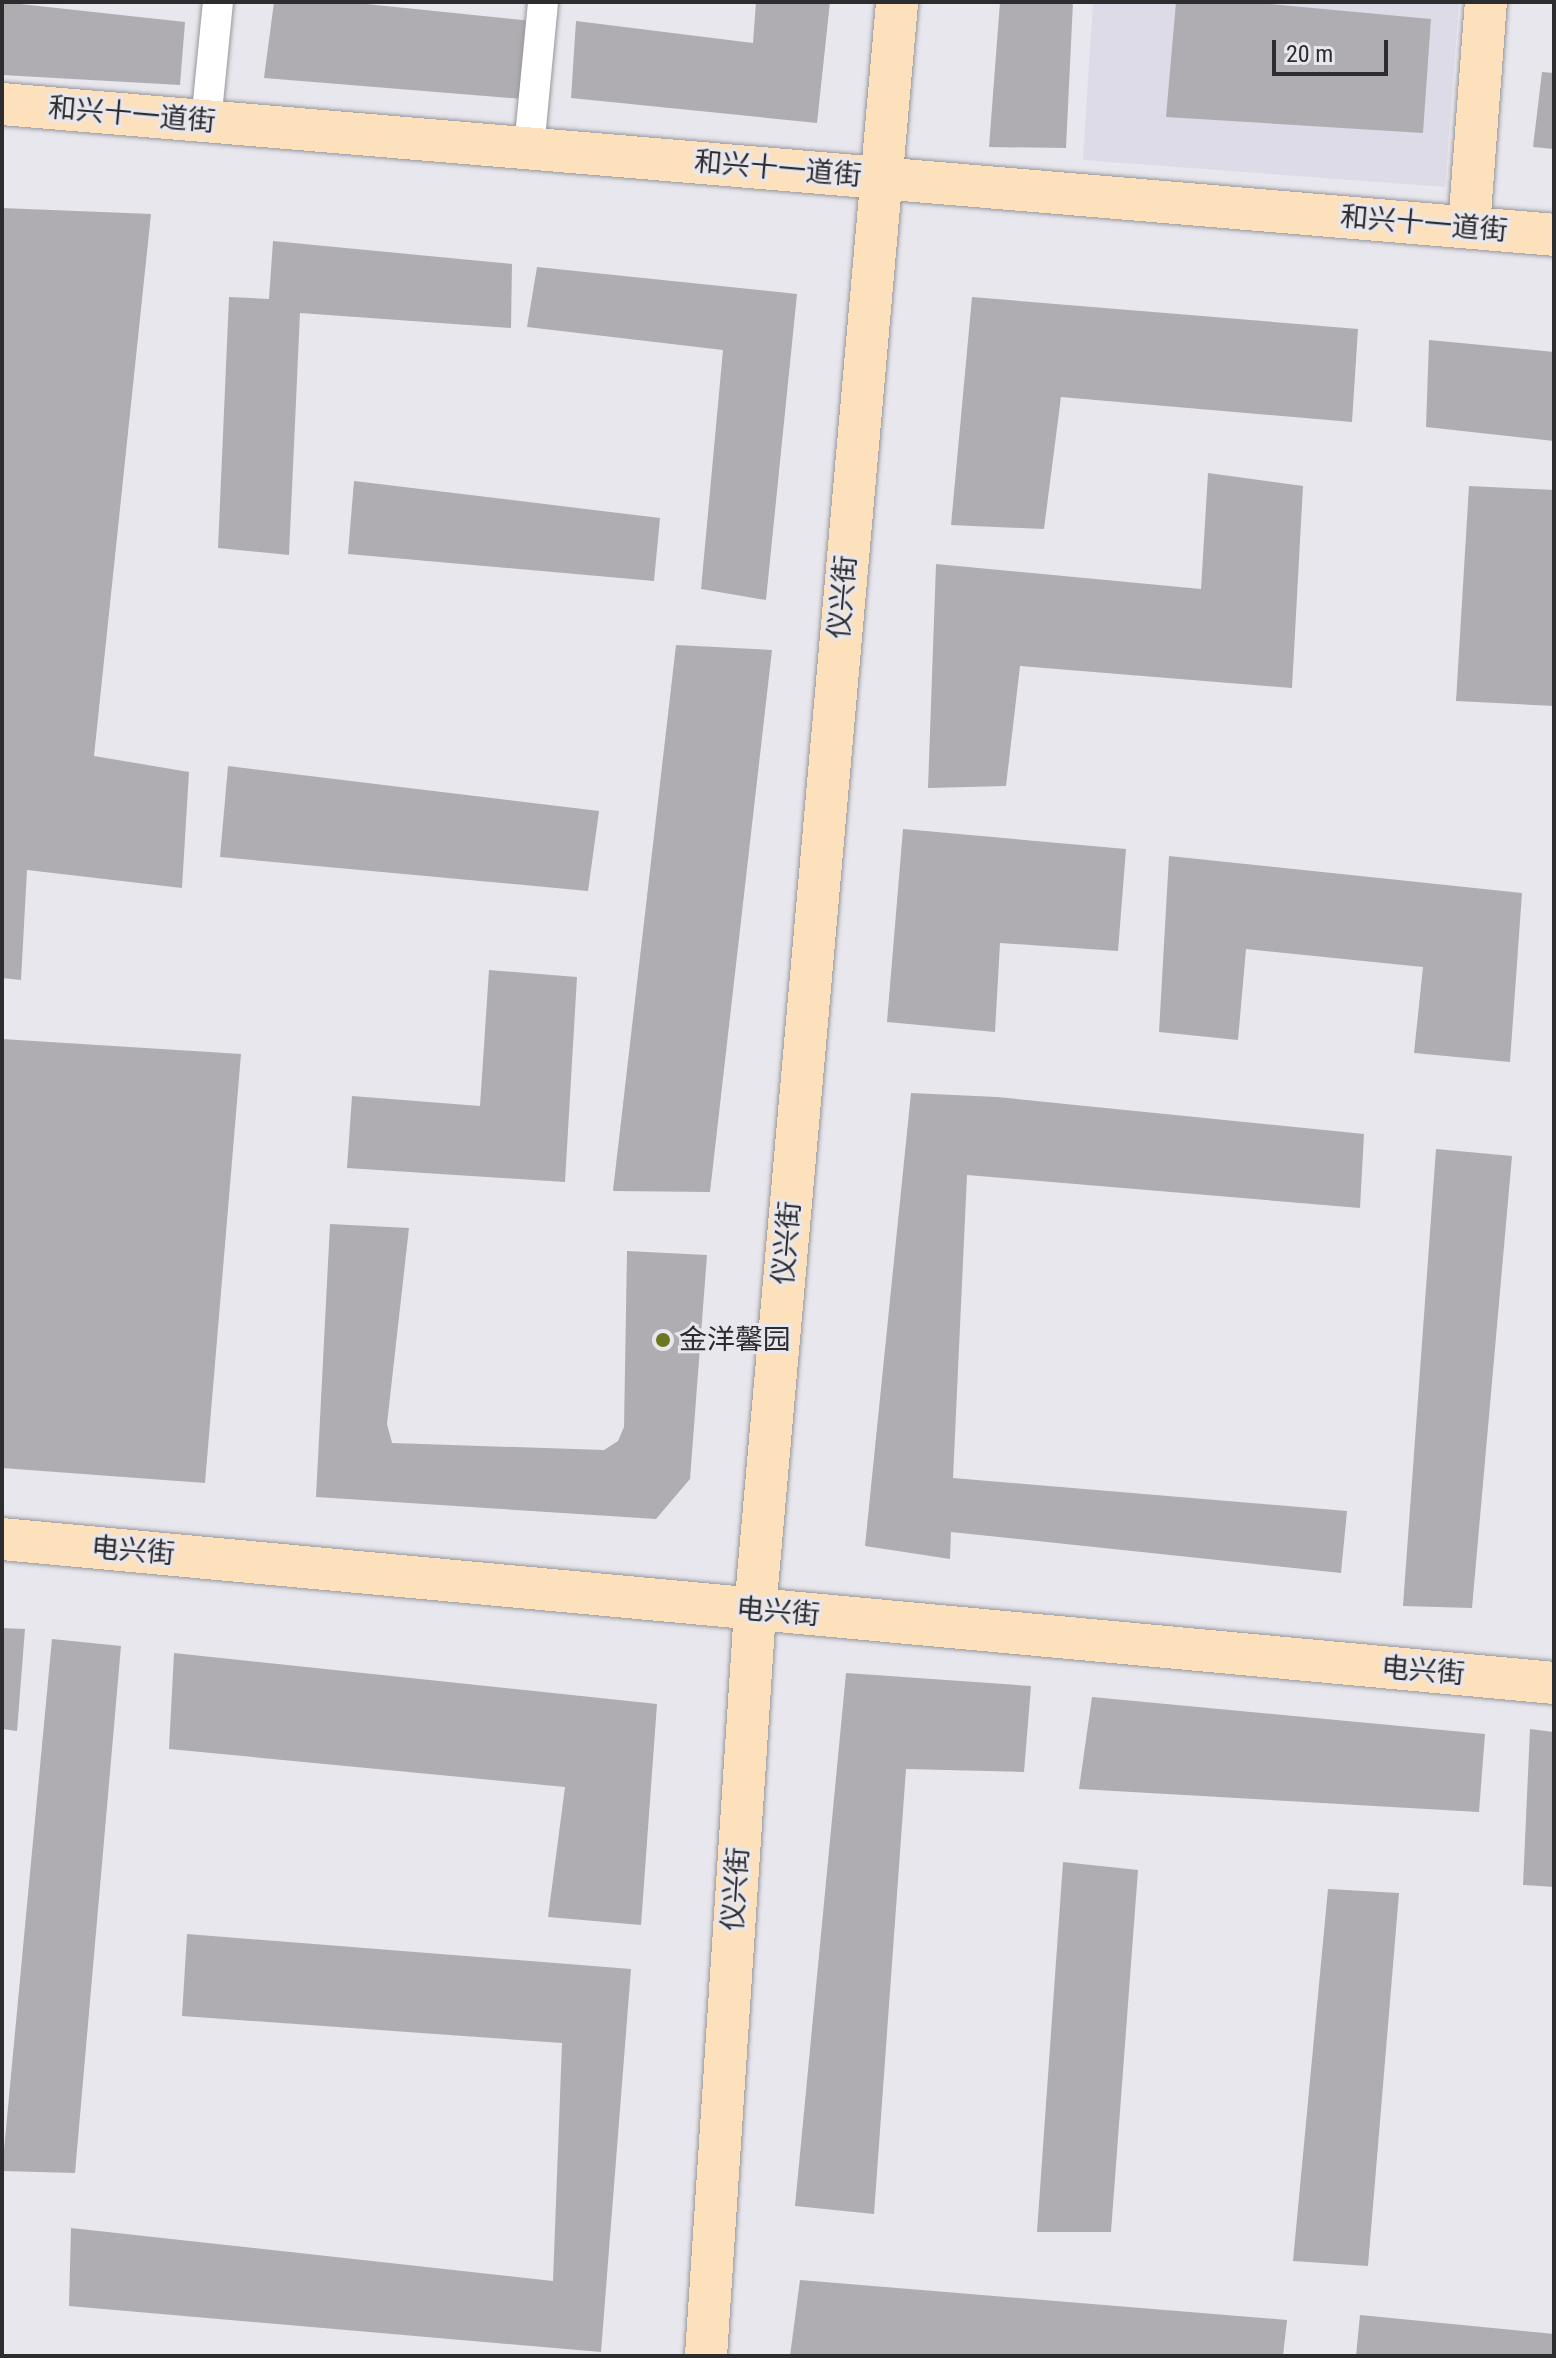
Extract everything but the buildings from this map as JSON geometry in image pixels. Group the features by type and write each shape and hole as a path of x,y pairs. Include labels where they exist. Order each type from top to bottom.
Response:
{"street":[{"path":"206,122 218,2"},
{"path":"529,148 543,2"},
{"name":"仪兴街","path":"706,2356 755,1610 879,178 897,2"},
{"path":"1469,227 1486,2"},
{"name":"和兴十一道街","path":"2,104 1554,235"},
{"name":"电兴街","path":"2,1539 1554,1683"}],"shaded area":[{"path":"1093,2 1459,2 1445,187 1083,160"}],"place":[{"name":"金洋馨园","path":"663,1340"}]}
